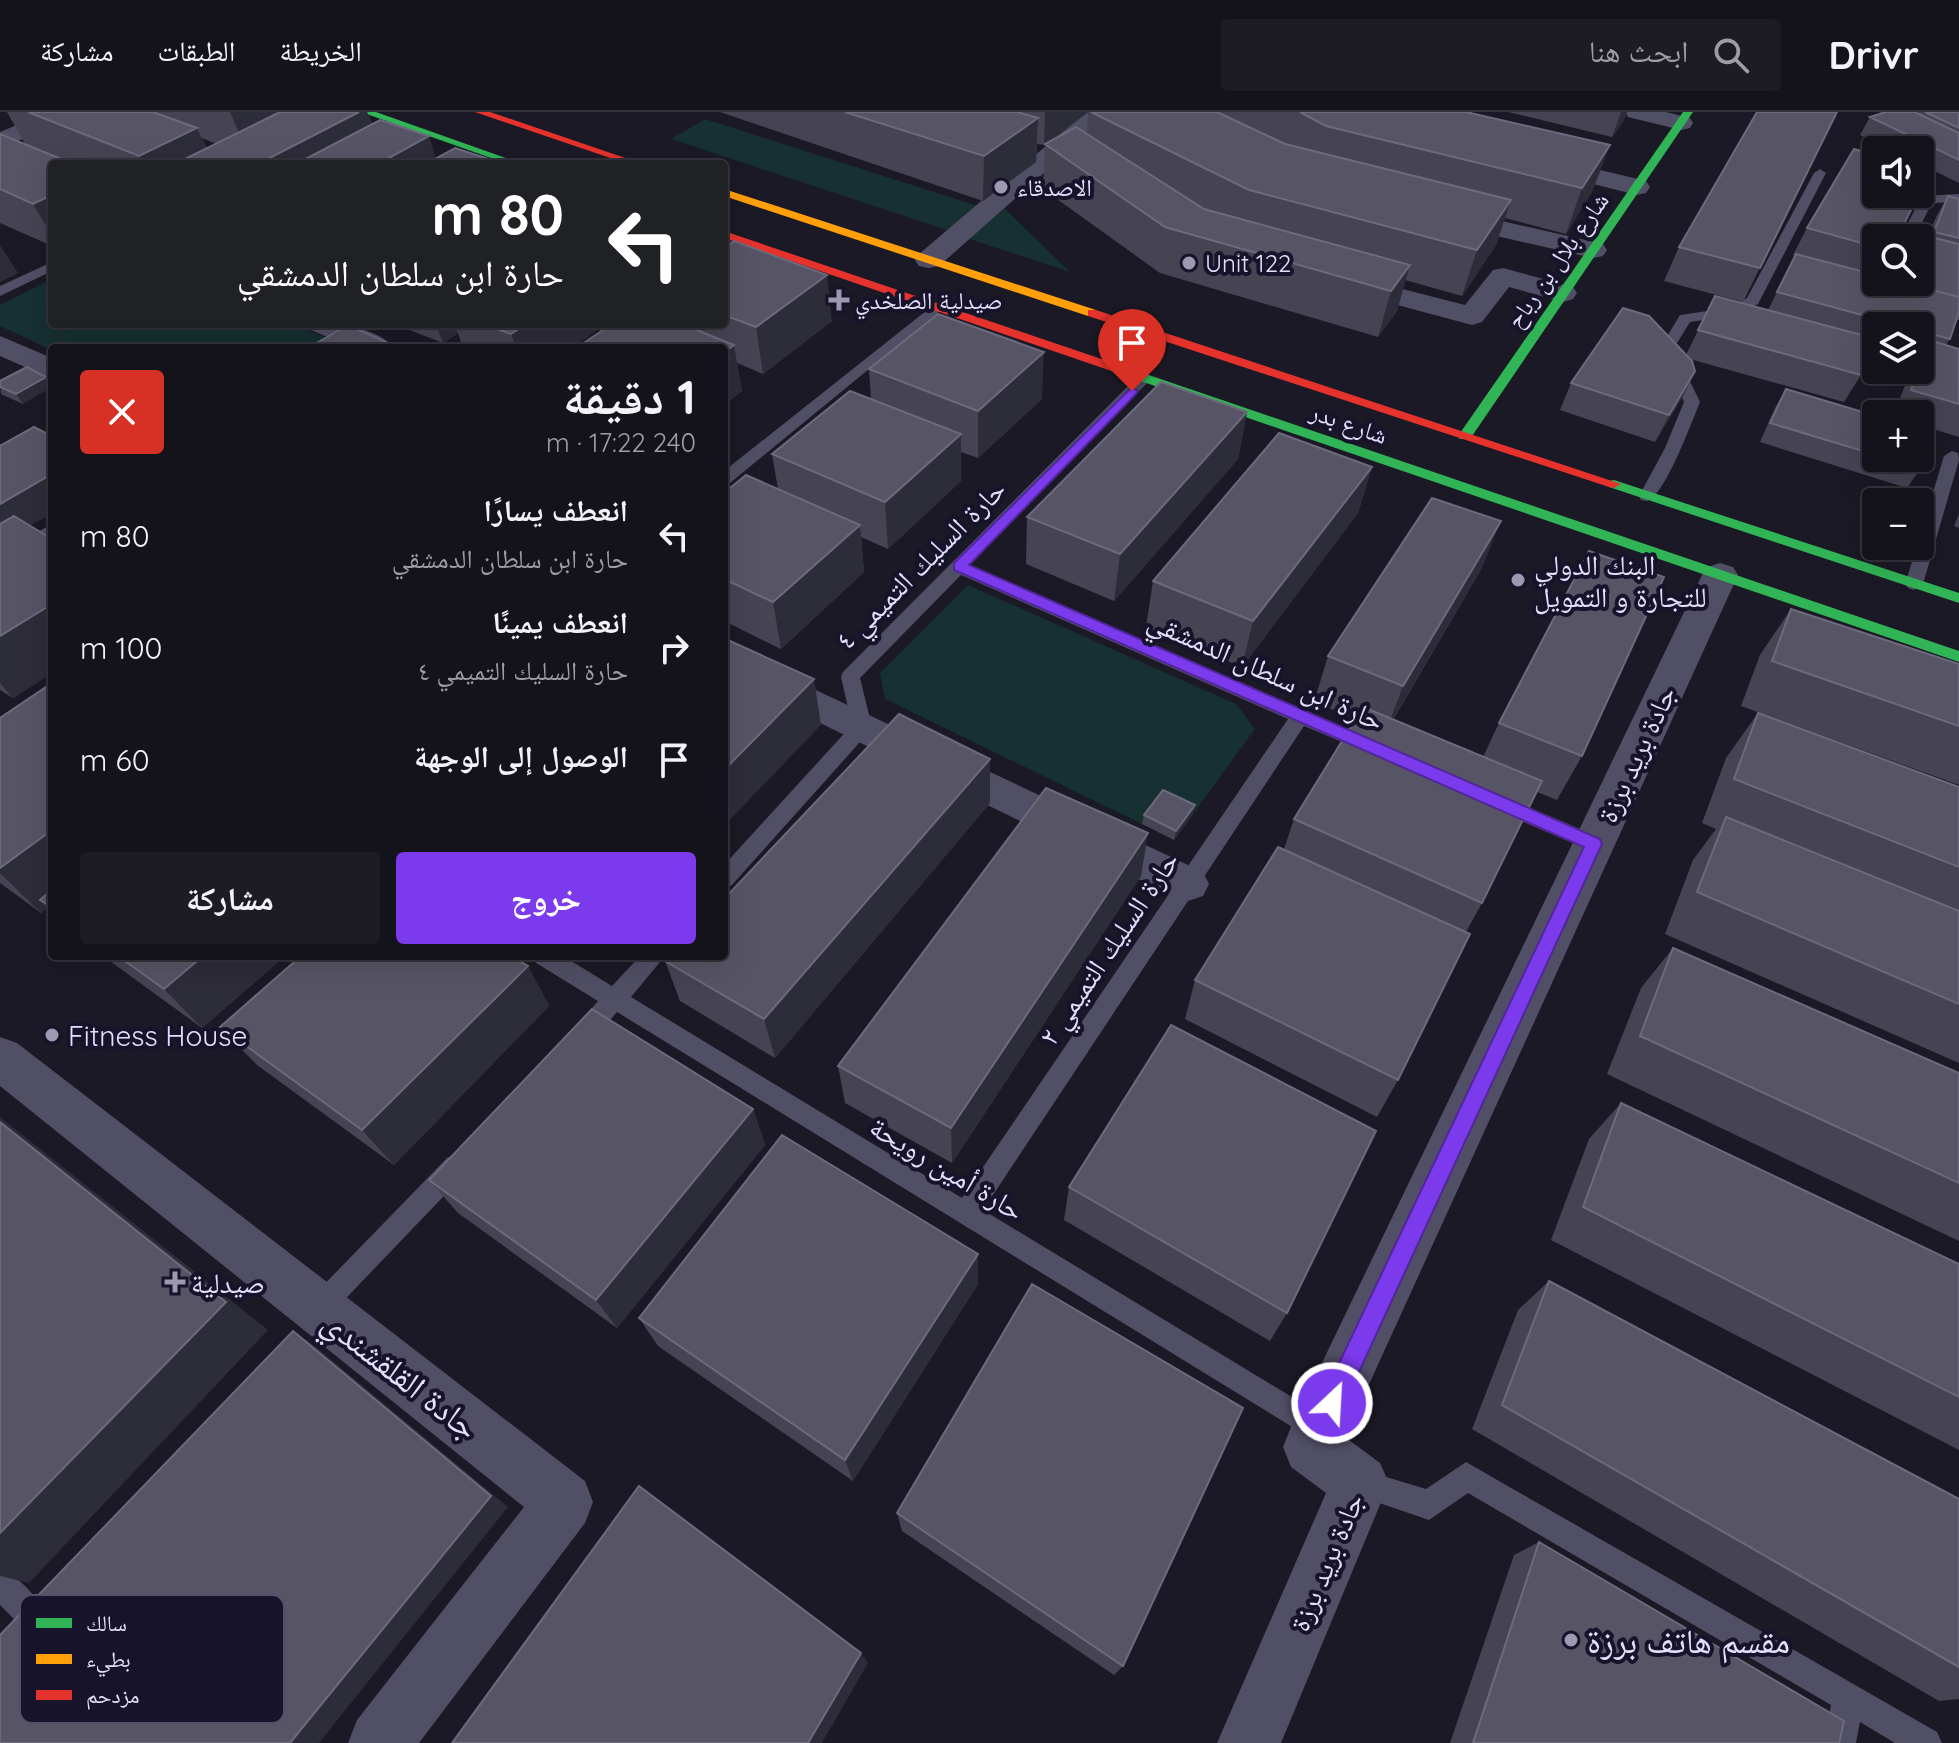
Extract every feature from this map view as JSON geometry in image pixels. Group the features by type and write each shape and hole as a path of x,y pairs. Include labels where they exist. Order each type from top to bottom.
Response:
{"main road":[{"path":"480,112 626,160"},
{"path":"362,114 506,160"},
{"name":"شارع بلال بن رباح","path":"1465,436 1685,118"},
{"name":"شارع بدر","path":"728,193 1959,598"},
{"name":"شارع بدر","path":"728,235 1959,657"}],"street":[{"path":"3,138 69,112"},
{"path":"929,260 1058,159 1101,112"},
{"path":"1637,112 1685,118"},
{"path":"1022,147 1058,159"},
{"path":"1515,157 1637,187"},
{"path":"1416,209 1593,250"},
{"path":"1318,275 1472,316 1503,276 1563,293"},
{"path":"329,328 359,344"},
{"path":"0,345 48,368"},
{"name":"جادة بريد برزة","path":"1249,1743 1360,1483 1311,1447 1720,575"},
{"path":"728,662 1188,884"},
{"name":"جادة القلقشندي","path":"0,1058 302,1326 564,1502 380,1743"}],"lane":[{"path":"1647,496 1673,448 1692,402 1667,348 1685,318 1732,312 1753,301 1781,266 1820,173"},
{"path":"1914,224 1927,199 1959,198"},
{"path":"737,259 757,246"},
{"path":"0,292 48,268"},
{"path":"728,476 936,307"},
{"name":"حارة السليك التميمي ٤","path":"862,727 850,677 1144,378"},
{"path":"1914,584 1952,456"},
{"path":"0,561 48,531"},
{"name":"حارة ابن سلطان الدمشقي","path":"959,567 1398,759"},
{"name":"حارة السليك التميمي ٢","path":"966,1214 1300,716"},
{"path":"728,875 862,727"},
{"path":"1482,795 1594,844"},
{"name":"حارة أمين رويحة","path":"550,960 1320,1430"},
{"path":"560,1057 650,960"},
{"path":"302,1326 472,1149"},
{"path":"1360,1483 1429,1505 1466,1476 1926,1743"},
{"path":"1840,1743 1848,1698"}],"green space":[{"path":"705,119 978,206 947,230 671,139"},
{"path":"1004,208 1070,272 966,238"},
{"path":"48,281 48,328 303,328 334,341 329,344 48,344 48,348 0,326 0,305"},
{"path":"968,585 1236,704 1255,729 1193,814 1142,824 885,699 880,673"}],"building":[{"path":"28,112 153,112 197,128 139,156"},
{"path":"280,112 359,112 266,160 183,160"},
{"path":"845,112 1017,112 1038,118 984,156"},
{"path":"1091,112 1217,112 1285,144 1511,200 1477,250 1249,190"},
{"path":"1300,112 1466,112 1610,145 1582,188 1326,126"},
{"path":"1757,112 1837,112 1760,268 1679,247"},
{"path":"1886,112 1915,112 1959,133 1959,160 1934,148 1934,136 1909,136 1870,117"},
{"path":"1925,112 1959,112 1959,128"},
{"path":"380,120 429,136 385,160 304,160"},
{"path":"1076,127 1204,209 1410,265 1391,291 1165,227 1045,144"},
{"path":"0,134 63,160 48,160 48,197 33,204 0,189"},
{"path":"455,148 492,160 433,160"},
{"path":"1854,149 1862,151 1862,208 1912,208 1904,224 1862,224 1862,243 1807,228"},
{"path":"1948,196 1959,199 1959,238 1934,232"},
{"path":"1934,238 1959,244 1959,297 1934,291"},
{"path":"734,241 827,275 756,327 728,316 728,245"},
{"path":"1796,254 1862,271 1862,296 1934,296 1934,291 1959,297 1959,312 1950,339 1934,335 1934,312 1862,312 1862,315 1777,292"},
{"path":"1715,296 1862,335 1862,372 1861,375 1698,330"},
{"path":"1623,308 1649,316 1692,361 1695,371 1669,415 1571,383"},
{"path":"938,314 1044,352 978,411 869,369"},
{"path":"343,328 355,328 390,344 315,344"},
{"path":"494,328 520,328 511,334"},
{"path":"606,328 692,328 734,345 728,349 728,344 582,344"},
{"path":"1934,342 1959,349 1959,404 1911,390 1913,384 1934,384"},
{"path":"27,367 46,377 16,394 0,387 0,381"},
{"path":"1161,382 1247,412 1120,554 1027,517"},
{"path":"1786,389 1862,412 1862,451 1770,423"},
{"path":"850,391 961,434 885,502 772,454"},
{"path":"34,427 48,434 48,476 0,504 0,446"},
{"path":"1279,433 1372,467 1253,621 1153,581"},
{"path":"746,475 860,525 773,602 728,581 728,490"},
{"path":"1432,498 1501,521 1403,686 1328,656"},
{"path":"14,516 48,537 48,606 0,636 0,524"},
{"path":"1589,551 1664,577 1582,756 1499,723"},
{"path":"1791,609 1959,664 1959,726 1772,661"},
{"path":"730,641 814,679 728,766"},
{"path":"48,686 48,833 0,868 0,718"},
{"path":"1363,707 1542,781 1482,903 1294,819"},
{"path":"1758,713 1959,787 1959,867 1734,779"},
{"path":"899,714 990,759 764,1019 665,961 728,960 728,895"},
{"path":"1046,788 1148,833 951,1128 838,1066"},
{"path":"1163,790 1195,805 1176,831 1144,815"},
{"path":"1726,817 1959,911 1959,1004 1697,892"},
{"path":"1278,847 1470,934 1398,1080 1195,980"},
{"path":"48,893 48,905 40,900"},
{"path":"1673,948 1959,1073 1959,1183 1640,1036"},
{"path":"124,960 198,960 164,989"},
{"path":"296,960 518,960 528,966 362,1130 220,1027"},
{"path":"592,1009 753,1109 596,1300 429,1180"},
{"path":"1171,1025 1376,1131 1287,1313 1069,1187"},
{"path":"1621,1103 1959,1264 1959,1397 1583,1207"},
{"path":"0,1122 226,1302 0,1533"},
{"path":"782,1135 978,1254 845,1460 639,1318"},
{"path":"1549,1281 1959,1499 1959,1667 1502,1405"},
{"path":"1032,1284 1243,1408 1123,1666 897,1513"},
{"path":"293,1331 491,1496 290,1743 0,1743 0,1635 20,1614 20,1723 284,1723 284,1595 39,1595"},
{"path":"639,1486 861,1653 808,1743 452,1743"},
{"name":"مقسم هاتف برزة","path":"1539,1542 1844,1721 1839,1743 1473,1743"}],"traffic: fast":[{"path":"366,112 506,160"},
{"path":"1465,436 1688,112"},
{"path":"1130,373 1959,657"},
{"path":"1614,484 1959,598"}],"traffic: slow":[{"path":"728,193 1092,313"}],"traffic: jam":[{"path":"480,112 626,160"},
{"path":"728,235 1130,373"},
{"path":"1092,313 1614,484"}],"place":[{"name":"الاصدقاء","path":"1001,187"},
{"name":"Unit 122","path":"1189,263"},
{"name":"صيدلية الصلخدي","path":"839,300"},
{"name":"البنك الدولي للتجارة و التمويل","path":"1518,580"},
{"name":"Fitness House","path":"52,1035"},
{"name":"صيدلية","path":"175,1282"},
{"name":"مقسم هاتف برزة","path":"1571,1640"}],"route":[{"path":"1132,391 959,567 1594,844 1332,1403"}]}
